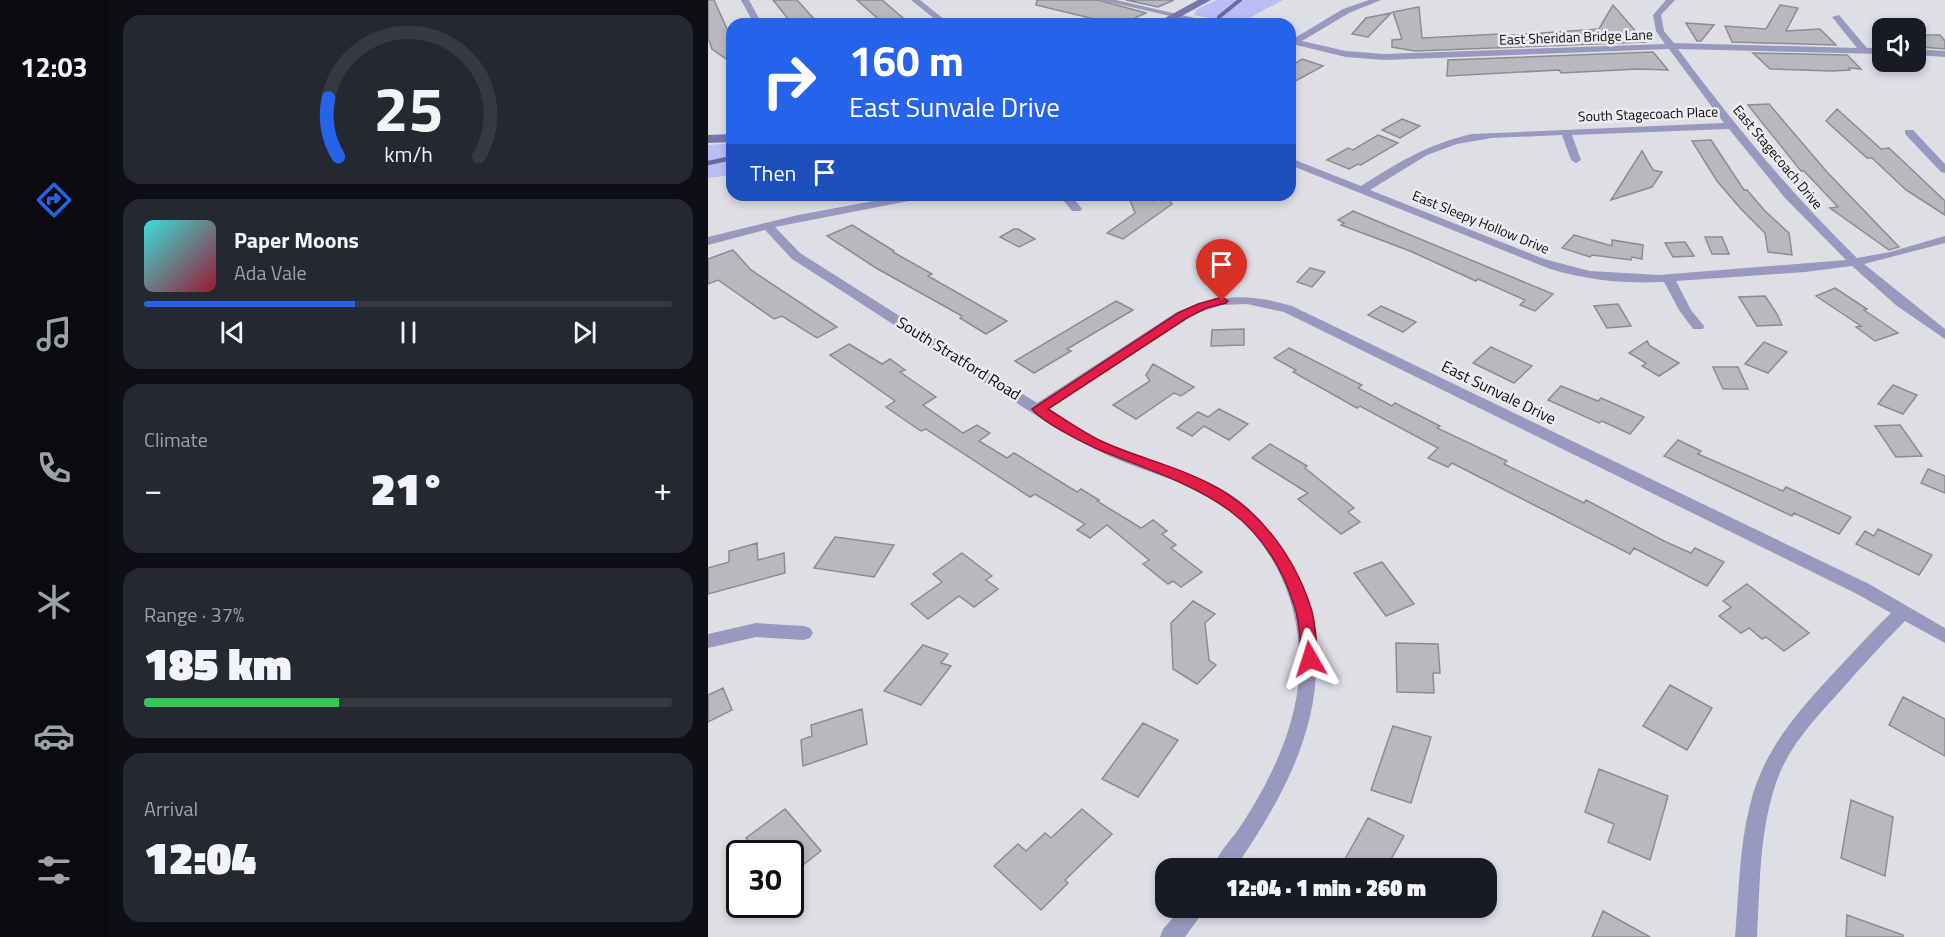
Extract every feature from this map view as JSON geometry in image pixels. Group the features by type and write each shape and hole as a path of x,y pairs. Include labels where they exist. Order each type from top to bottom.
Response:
{"street":[{"path":"745,0 755,18"},
{"path":"915,0 938,18"},
{"path":"1104,0 1190,18"},
{"path":"1171,18 1206,0"},
{"path":"1296,40 1346,11 1377,0"},
{"name":"East Stagecoach Drive","path":"1671,0 1659,11 1657,23 1671,46 1731,126 1796,205 1854,262 1945,335"},
{"path":"1836,17 1865,51"},
{"name":"East Sheridan Bridge Lane","path":"1296,43 1346,54 1384,57 1671,46 1872,51"},
{"path":"1926,53 1945,54"},
{"name":"South Stagecoach Place","path":"1362,190 1416,156 1444,143 1474,136 1731,126"},
{"name":"South Stagecoach Place","path":"1566,132 1576,160"},
{"path":"1909,132 1945,170"},
{"path":"708,139 726,138"},
{"name":"East Sleepy Hollow Drive","path":"1296,163 1540,262 1599,277 1668,278 1804,269 1899,254 1945,239"},
{"path":"708,241 767,225 888,201"},
{"path":"1070,201 1076,209"},
{"name":"South Stratford Road","path":"767,225 796,256 1038,409 1094,443 1204,486 1228,501 1264,536 1289,572 1303,607 1310,646 1307,695 1294,741 1271,791 1229,858"},
{"path":"1668,278 1684,305 1688,318 1698,327"},
{"name":"East Sunvale Drive","path":"1038,409 1182,315 1202,306 1222,301 1262,300 1288,309 1841,579 1945,636"},
{"path":"1746,937 1754,836 1764,787 1781,748 1801,720 1875,639 1904,612"},
{"path":"708,641 756,630 804,633"},
{"path":"1171,937 1187,918"}],"shaded area":[{"path":"1216,0 1283,0 1249,18 1209,18 1194,15 1196,10"},
{"path":"726,144 726,176 708,178 708,145"}],"building":[{"path":"708,0 714,0 726,27 726,59 712,49 708,38"},
{"path":"773,0 797,0 813,18 787,18"},
{"path":"857,0 882,0 903,18 877,18"},
{"path":"1037,0 1098,0 1146,13 1135,18 1090,18 1036,5"},
{"path":"1126,0 1174,0 1158,7"},
{"path":"1613,5 1645,42 1415,51 1392,47 1392,40 1402,39 1393,12 1419,7 1422,38 1500,34 1501,36 1599,29"},
{"path":"1780,5 1798,8 1786,31 1820,29 1836,45 1732,42 1725,26 1766,29"},
{"path":"1391,13 1368,37 1352,34 1366,18"},
{"path":"1686,23 1714,25 1701,41 1697,41"},
{"path":"1926,35 1940,35 1945,41 1945,49 1926,47"},
{"path":"1653,52 1668,70 1638,69 1561,73 1559,70 1447,76 1448,60"},
{"path":"1753,53 1847,55 1861,69 1849,68 1850,70 1832,71 1770,69"},
{"path":"1302,59 1323,66 1296,81 1296,63"},
{"path":"1769,104 1827,172 1899,247 1889,250 1830,208 1838,207 1804,171 1801,171 1748,105"},
{"path":"1837,109 1881,149 1889,148 1945,201 1945,215 1906,190 1872,158 1867,158 1826,121"},
{"path":"1402,119 1420,126 1400,138 1382,130"},
{"path":"1378,135 1398,143 1361,165 1358,164 1349,169 1327,160 1348,148 1353,150"},
{"path":"1711,140 1744,190 1747,190 1789,233 1792,255 1768,252 1765,233 1717,181 1692,141"},
{"path":"1642,151 1653,170 1662,172 1652,187 1611,200"},
{"path":"1130,201 1170,201 1172,204 1123,239 1107,233 1135,213"},
{"path":"1353,211 1553,294 1535,311 1520,305 1525,300 1410,251 1341,225 1344,223 1338,220"},
{"path":"852,225 932,274 928,276 1007,321 986,334 960,318 962,316 876,268 827,236"},
{"path":"1014,229 1035,239 1019,247 1000,237"},
{"path":"1574,235 1612,246 1612,240 1643,245 1642,259 1632,257 1631,260 1592,255 1590,257 1562,248"},
{"path":"1705,237 1722,237 1729,254 1712,254"},
{"path":"1685,242 1694,256 1673,257 1665,243"},
{"path":"733,250 751,270 837,327 817,338 782,316 774,319 718,280 708,284 708,259"},
{"path":"1224,257 1226,272 1204,274 1202,259"},
{"path":"1310,268 1325,272 1312,287 1297,282"},
{"path":"1835,288 1898,333 1875,341 1856,327 1861,326 1816,296"},
{"path":"1765,296 1782,325 1757,326 1739,297"},
{"path":"1116,301 1133,310 1067,349 1071,351 1034,373 1015,361"},
{"path":"1618,304 1631,326 1607,328 1594,306"},
{"path":"1381,306 1416,322 1403,332 1368,315"},
{"path":"1244,329 1244,345 1211,346 1212,330"},
{"path":"1647,341 1650,346 1679,363 1659,376 1642,366 1646,363 1629,353"},
{"path":"1764,342 1787,352 1768,373 1745,364"},
{"path":"849,344 882,364 890,359 905,370 900,372 936,397 923,405 963,433 977,425 990,433 979,441 1007,458 1014,453 1077,492 1081,489 1141,528 1153,520 1167,531 1162,534 1176,545 1171,548 1202,572 1181,587 1173,581 1168,584 1143,564 1149,560 1107,525 1090,538 1077,530 1085,524 1035,494 1030,497 926,429 921,431 886,407 895,401 830,355"},
{"path":"1491,347 1532,366 1514,383 1473,363"},
{"path":"1289,348 1362,385 1358,388 1392,406 1395,403 1440,426 1437,428 1507,461 1504,464 1584,503 1586,500 1666,542 1691,553 1695,548 1724,562 1707,586 1634,548 1630,554 1452,463 1448,467 1428,458 1438,448 1360,406 1357,408 1293,372 1296,370 1274,358"},
{"path":"1153,364 1194,387 1181,396 1174,393 1136,419 1113,405 1150,381 1146,375"},
{"path":"1713,367 1738,367 1748,389 1723,389"},
{"path":"1893,385 1917,395 1903,414 1878,404"},
{"path":"1561,386 1598,401 1601,398 1644,417 1630,434 1602,421 1599,423 1548,400"},
{"path":"1219,409 1248,424 1229,440 1204,426 1192,436 1177,428 1198,412 1208,417"},
{"path":"1900,425 1922,456 1896,457 1875,426"},
{"path":"1678,440 1701,451 1698,454 1783,491 1786,487 1851,517 1839,534 1794,513 1792,516 1664,456"},
{"path":"1270,444 1307,466 1305,468 1354,508 1348,512 1360,522 1341,534 1298,499 1308,493 1252,458"},
{"path":"1928,469 1945,476 1945,493 1921,483"},
{"path":"1878,529 1932,555 1919,575 1856,544 1865,531 1874,536"},
{"path":"835,537 894,545 874,577 814,568"},
{"path":"757,543 758,560 784,553 785,573 708,594 708,568 729,562 729,551"},
{"path":"962,553 992,576 986,580 998,589 974,607 959,596 928,619 911,604 942,582 933,574"},
{"path":"1382,562 1414,604 1386,616 1354,573"},
{"path":"1747,584 1809,633 1784,651 1766,637 1762,639 1749,628 1741,633 1719,616 1731,607 1723,601"},
{"path":"1193,601 1215,614 1205,623 1209,660 1216,665 1197,684 1173,669 1171,623"},
{"path":"1396,643 1438,644 1440,673 1433,673 1434,693 1397,692"},
{"path":"923,645 948,654 941,663 951,666 921,705 884,691"},
{"path":"1670,685 1712,708 1687,750 1643,726"},
{"path":"723,688 732,710 708,722 708,695"},
{"path":"1903,697 1945,719 1945,756 1889,725"},
{"path":"862,709 867,744 803,766 801,740 812,736 811,725"},
{"path":"1143,723 1178,740 1138,797 1102,779"},
{"path":"1393,726 1431,737 1411,803 1371,790"},
{"path":"1599,769 1668,796 1650,860 1608,842 1614,824 1585,812"},
{"path":"1851,800 1893,817 1885,876 1841,858"},
{"path":"785,809 821,851 804,864 804,840 748,840 746,838"},
{"path":"1082,809 1112,834 1065,880 1068,883 1041,910 994,866 1018,844 1026,851 1045,833 1051,838"},
{"path":"1368,818 1404,836 1392,858 1346,858"},
{"path":"1603,911 1650,937 1592,937"},
{"path":"1847,915 1903,935 1903,937 1846,937"}],"waterway":[{"path":"1219,17 1240,0"},
{"path":"708,163 726,159"}],"route":[{"path":"1222,301 1202,306 1182,315 1038,409 1094,443 1204,486 1228,501 1251,521 1270,543 1289,572 1303,607 1310,659"}]}
